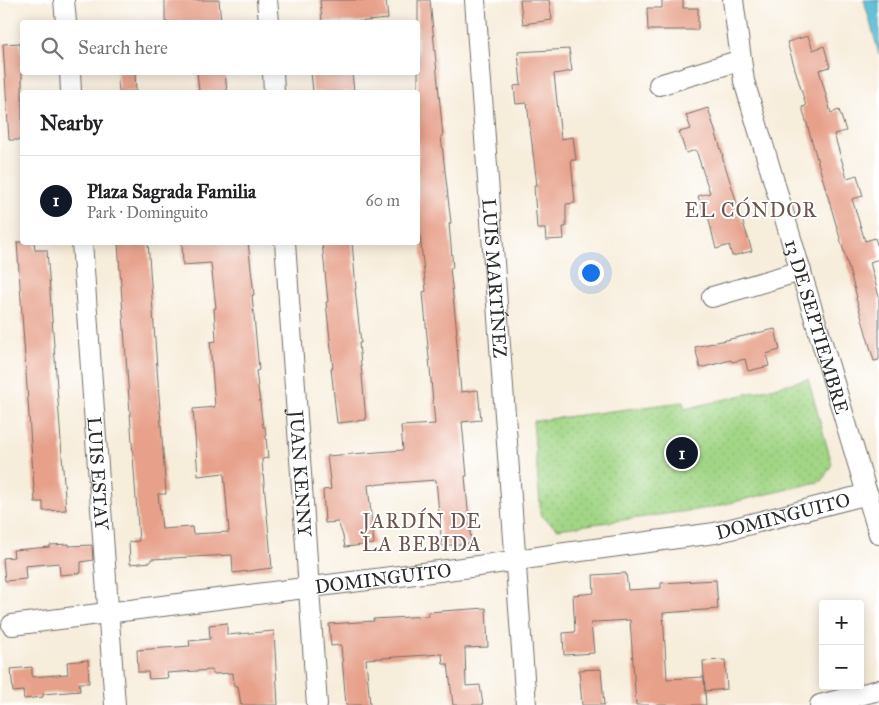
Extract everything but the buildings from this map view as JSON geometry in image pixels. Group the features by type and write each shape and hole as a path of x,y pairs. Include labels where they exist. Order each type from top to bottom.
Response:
{"street":[{"path":"64,0 66,20"},
{"path":"267,0 269,20"},
{"name":"LUIS MARTÍNEZ","path":"475,0 526,705"},
{"name":"13 DE SEPTIEMBRE","path":"733,0 744,81 879,534"},
{"path":"659,85 741,60"},
{"path":"70,75 71,90"},
{"path":"272,75 274,90"},
{"name":"LUIS ESTAY","path":"82,245 115,705"},
{"name":"JUAN KENNY","path":"285,245 317,705"},
{"path":"712,297 801,270"},
{"name":"DOMINGUITO","path":"12,625 478,566 715,533 868,494"},
{"path":"820,705 879,690"}],"green space":[{"path":"808,379 832,464 822,481 709,508 558,529 541,516 533,421 683,402 685,409"}],"water":[{"path":"864,0 879,0 879,54"}],"place":[{"name":"Plaza Sagrada Familia","path":"682,453"}],"district":[{"name":"EL CÓNDOR","path":"751,210"},
{"name":"JARDÍN DE LA BEBIDA","path":"422,532"}]}
